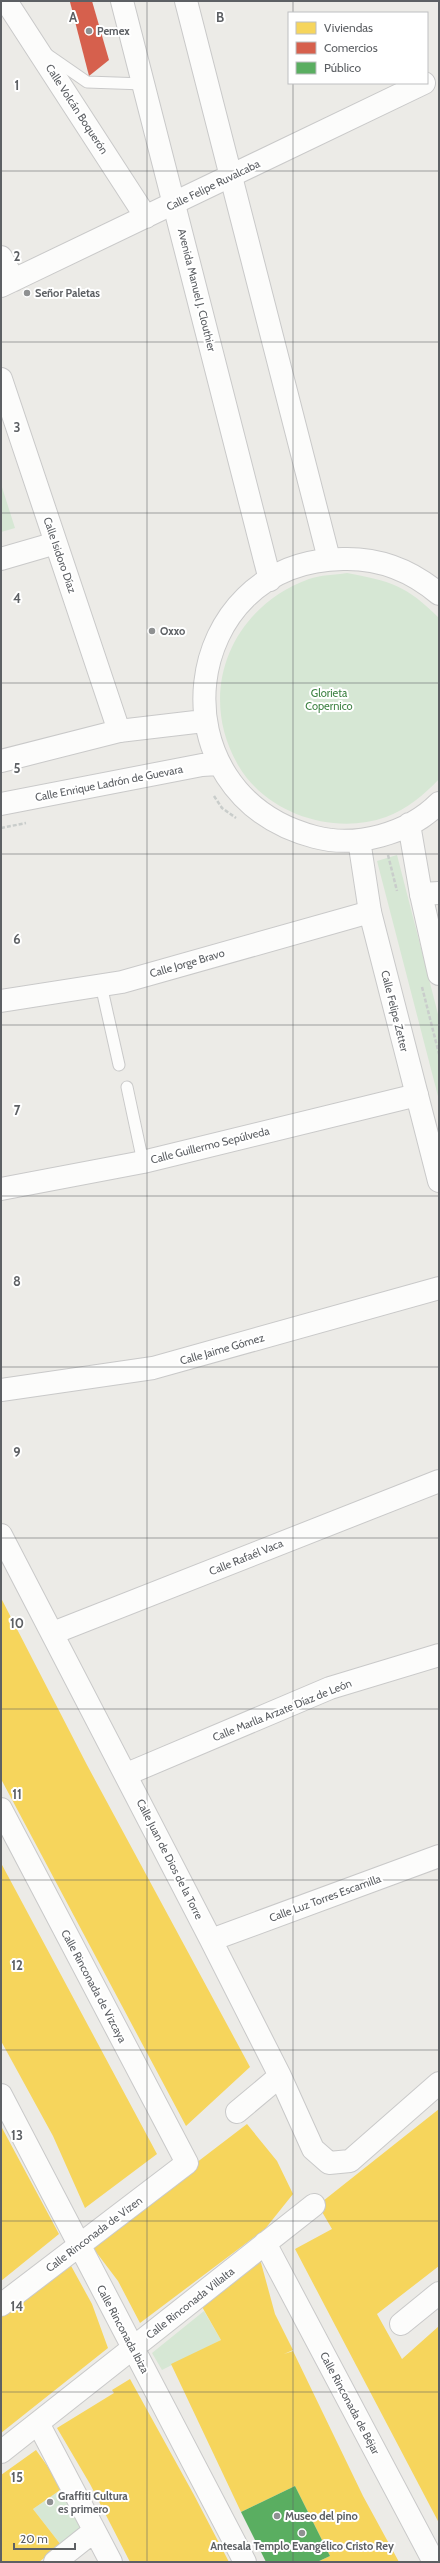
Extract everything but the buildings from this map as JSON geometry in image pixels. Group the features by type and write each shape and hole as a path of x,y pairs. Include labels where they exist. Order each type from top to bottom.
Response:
{"street":[{"name":"Calle Volcán Boquerón","path":"6,1 146,217"},
{"name":"Avenida Manuel J. Clouthier","path":"122,1 175,203 270,580"},
{"path":"186,1 329,559"},
{"path":"428,82 439,76"},
{"name":"Calle Felipe Ruvalcaba","path":"7,283 422,84"},
{"path":"1,257 7,283"},
{"name":"Calle Isidoro Díaz","path":"1,379 119,731"},
{"path":"1,559 56,543"},
{"path":"439,594 414,576 387,564 358,559 329,559 289,570 270,580 238,607 216,641 207,667 203,694 204,721 218,764 237,792 262,815 292,831 325,840 359,840 385,835 410,824 439,803"},
{"path":"1,761 119,731 204,721"},
{"name":"Calle Enrique Ladrón de Guevara","path":"1,804 202,765 218,764"},
{"path":"410,824 430,894 439,974"},
{"name":"Calle Felipe Zetter","path":"359,840 370,912 439,1181"},
{"name":"Calle Jorge Bravo","path":"1,1001 122,982 370,912"},
{"name":"Calle Guillermo Sepúlveda","path":"1,1189 143,1162 417,1095"},
{"name":"Calle Jaime Gómez","path":"1,1390 153,1368 439,1288"},
{"name":"Calle Rafaél Vaca","path":"53,1633 439,1481"},
{"name":"Calle Juan de Dios de la Torre","path":"1,1535 127,1774 280,2076 313,2149 328,2164 350,2162 439,2083"},
{"name":"Calle Marlla Arzate Díaz de León","path":"127,1774 330,1688 439,1655"},
{"name":"Calle Rinconada de Vizcaya","path":"1,1809 186,2163"},
{"name":"Calle Luz Torres Escamilla","path":"211,1940 439,1856"},
{"path":"237,2112 280,2076"},
{"name":"Calle Rinconada Ibiza","path":"1,2095 245,2562"},
{"name":"Calle Rinconada de Vizen","path":"1,2305 186,2163"},
{"name":"Calle Rinconada Villalta","path":"1,2452 314,2205"},
{"name":"Calle Rinconada de Béjar","path":"265,2243 434,2562"},
{"path":"401,2324 439,2293"},
{"path":"38,2423 111,2562"},
{"path":"55,2562 94,2531"}],"lane":[{"path":"37,47 86,82 144,84"},
{"path":"102,985 119,1065"},
{"path":"127,1087 143,1162"}],"path":[{"path":"211,791 222,808 241,822"},
{"path":"1,828 32,821"}],"green space":[{"path":"1,484 15,528 1,532"},
{"name":"Glorieta Copernico","path":"347,573 398,586 428,607 439,618 439,779 415,801 394,814 366,822 345,824 324,822 283,808 250,782 238,765 226,737 220,709 221,681 228,655 241,631 259,610 282,592 309,579"},
{"path":"397,855 439,1018 439,1100 377,861"},
{"path":"204,2311 221,2340 162,2370 152,2353"},
{"path":"63,2488 81,2531 61,2545 33,2509"}],"place":[{"name":"Pemex","path":"89,31"},
{"name":"Señor Paletas","path":"27,293"},
{"name":"Oxxo","path":"152,631"},
{"name":"Graffiti Cultura es primero","path":"50,2502"},
{"name":"Museo del pino","path":"277,2516"},
{"name":"Antesala Templo Evangélico Cristo Rey","path":"302,2533"}]}
